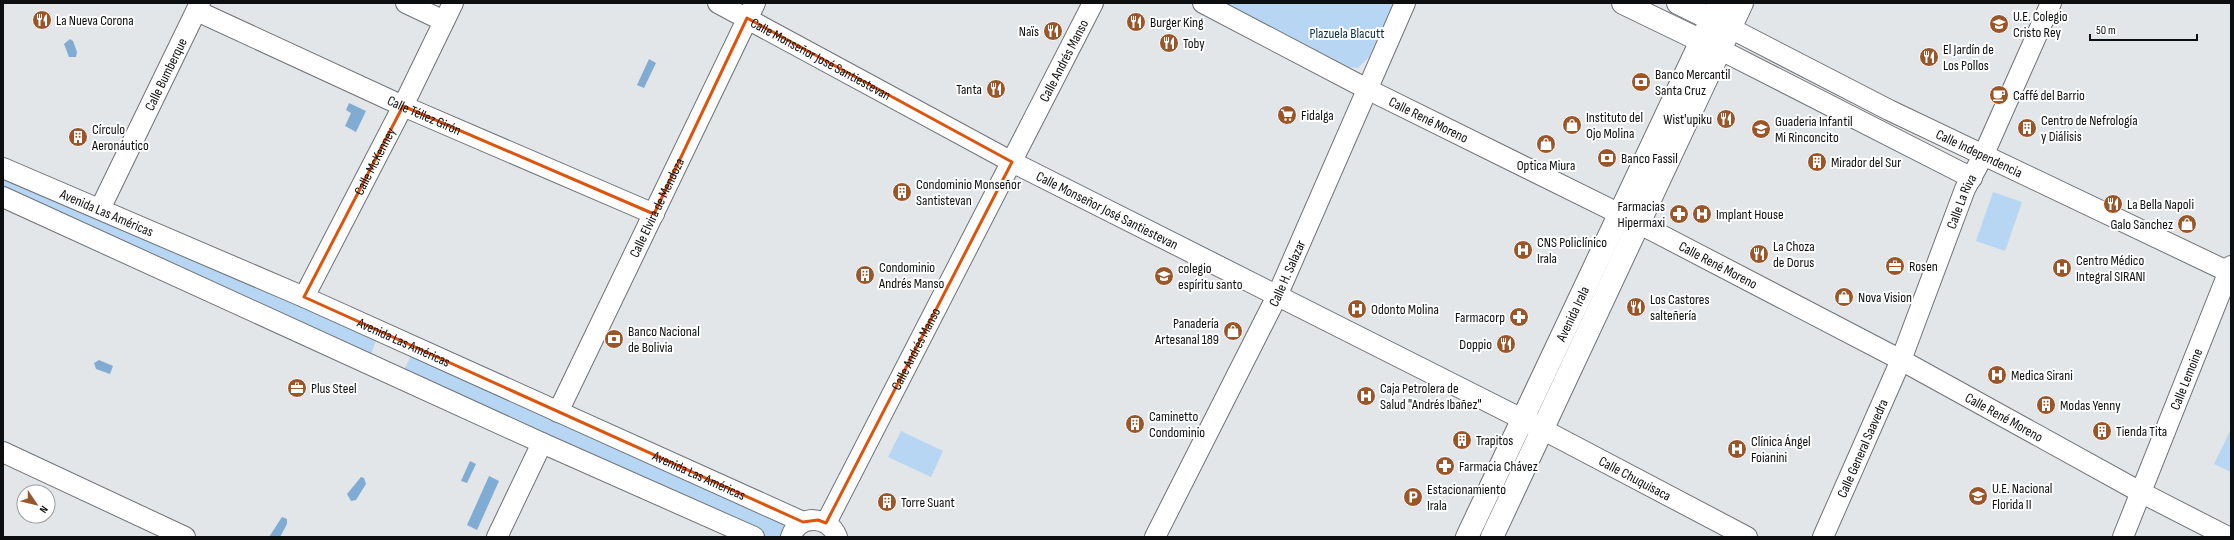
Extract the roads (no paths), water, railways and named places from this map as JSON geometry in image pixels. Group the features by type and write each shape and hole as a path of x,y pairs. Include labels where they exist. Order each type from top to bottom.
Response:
{"main road":[{"path":"1623,3 1710,46"},
{"path":"1678,3 1720,17"},
{"name":"Avenida Irala","path":"1492,537 1542,429 1629,219 1710,46 1720,17 1742,3"},
{"name":"Avenida Irala","path":"1467,537 1523,419 1629,219"}],"street":[{"path":"406,3 444,21"},
{"name":"Calle McKenney","path":"304,296 403,106 453,3"},
{"name":"Calle Monseñor José Santiestevan","path":"718,3 751,11 1012,162 1523,419"},
{"name":"Calle Andrés Manso","path":"831,530 1012,162 1093,3"},
{"name":"Calle René Moreno","path":"1203,3 1367,88 1629,219 1901,360 2142,493 2228,537"},
{"name":"Calle H. Salazar","path":"1155,537 1277,296 1405,3"},
{"name":"Calle La Riva","path":"1901,360 1965,189 1983,156 2051,3"},
{"name":"Calle Téllez Girón","path":"199,7 403,106 654,214"},
{"name":"Calle Bumberque","path":"100,209 199,7"},
{"name":"Calle Elvira de Mendoza","path":"558,412 751,11"},
{"name":"Calle Independencia","path":"1720,17 1983,156 2230,270"},
{"name":"Calle Independencia","path":"1710,46 1972,178"},
{"name":"Avenida Las Américas","path":"3,168 304,296 558,412 797,530"},
{"name":"Avenida Las Américas","path":"3,197 542,443 754,537"},
{"name":"Calle Lemoine","path":"2123,537 2142,493 2230,270"},
{"path":"385,371 398,340"},
{"name":"Calle General Saavedra","path":"1823,537 1901,360"},
{"name":"Calle Chuquisaca","path":"1523,419 1747,537"},
{"path":"497,537 542,443"},
{"path":"3,452 185,537"},
{"path":"797,530 818,520 831,530"}],"place":[{"name":"La Nueva Corona","path":"42,20"},
{"name":"Burger King","path":"1136,22"},
{"name":"U.E. Colegio Cristo Rey","path":"1999,24"},
{"name":"Naïs","path":"1053,31"},
{"name":"Toby","path":"1169,43"},
{"name":"El Jardín de Los Pollos","path":"1929,57"},
{"name":"Banco Mercantil Santa Cruz","path":"1641,82"},
{"name":"Tanta","path":"996,89"},
{"name":"Caffé del Barrio","path":"1999,95"},
{"name":"Fidalga","path":"1287,115"},
{"name":"Wist'upiku","path":"1726,119"},
{"name":"Instituto del Ojo Molina","path":"1572,125"},
{"name":"Centro de Nefrología y Diálisis","path":"2027,128"},
{"name":"Guaderia Infantil Mi Rinconcito","path":"1761,129"},
{"name":"Círculo Aeronáutico","path":"78,137"},
{"name":"Optica Miura","path":"1546,144"},
{"name":"Banco Fassil","path":"1607,158"},
{"name":"Mirador del Sur","path":"1817,162"},
{"name":"Condominio Monseñor Santistevan","path":"902,192"},
{"name":"La Bella Napoli","path":"2113,204"},
{"name":"Farmacias Hipermaxi","path":"1679,214"},
{"name":"Implant House","path":"1702,214"},
{"name":"Galo Sanchez","path":"2187,224"},
{"name":"CNS Policlínico Irala","path":"1523,250"},
{"name":"La Choza de Dorus","path":"1759,254"},
{"name":"Rosen","path":"1895,266"},
{"name":"Centro Médico Integral SIRANI","path":"2062,268"},
{"name":"Condominio Andrés Manso","path":"865,275"},
{"name":"colegio espíritu santo","path":"1164,276"},
{"name":"Nova Vision","path":"1844,297"},
{"name":"Los Castores salteñería","path":"1636,307"},
{"name":"Odonto Molina","path":"1357,309"},
{"name":"Farmacorp","path":"1519,317"},
{"name":"Panadería Artesanal 189","path":"1233,331"},
{"name":"Banco Nacional de Bolivia","path":"614,339"},
{"name":"Doppio","path":"1506,344"},
{"name":"Medica Sirani","path":"1997,375"},
{"name":"Plus Steel","path":"297,388"},
{"name":"Caja Petrolera de Salud \"Andrés Ibañez\"","path":"1366,396"},
{"name":"Modas Yenny","path":"2046,405"},
{"name":"Caminetto Condominio","path":"1135,424"},
{"name":"Tienda Tita","path":"2102,431"},
{"name":"Trapitos","path":"1462,440"},
{"name":"Clínica Ángel Foianini","path":"1737,449"},
{"name":"Farmacia Chávez","path":"1445,466"},
{"name":"U.E. Nacional Florida II","path":"1978,496"},
{"name":"Estacionamiento Irala","path":"1413,497"},
{"name":"Torre Suant","path":"887,502"}],"park label":[{"name":"Plazuela Blacutt","path":"1347,33"}]}
